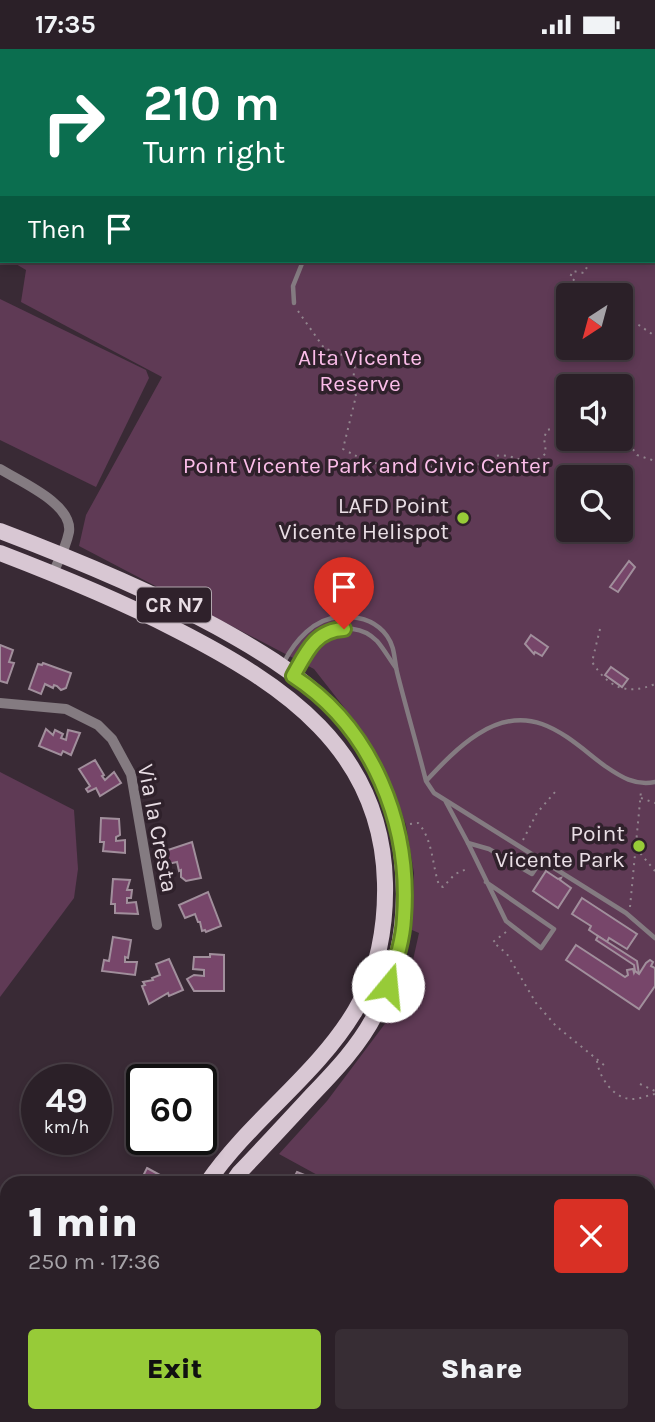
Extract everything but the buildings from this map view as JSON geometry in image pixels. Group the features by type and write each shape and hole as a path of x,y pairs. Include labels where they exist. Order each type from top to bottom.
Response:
{"main road":[{"name":"CR N7","path":"0,531 62,554 185,610 246,643 287,671 327,703 353,733 376,769 392,806 400,839 405,884 404,920 388,986 358,1044 237,1176"},
{"name":"CR N7","path":"0,553 126,605 240,664 276,689 302,708 349,761 364,790 377,828 384,862 385,900 381,943 368,984 356,1010 340,1033 230,1152 212,1176"}],"street":[{"path":"0,469 59,505 66,516 69,530 53,573"},
{"name":"Via la Cresta","path":"0,703 66,709 98,725 112,739 131,774 157,925"}],"lane":[{"path":"294,303 293,286 302,263"},
{"path":"276,689 287,671 289,653 307,630 326,619 349,617 370,621 386,634 394,647 397,669 426,781 434,793 629,916 655,939"},
{"path":"276,689 287,671 310,645 333,629 368,634 378,642 397,669"},
{"path":"426,781 469,739 503,723 526,720 557,731 624,779 642,783 655,782"},
{"path":"446,801 468,843 486,882 506,921 541,948 554,929 486,882"},
{"path":"468,843 489,849 532,874 542,859"}],"path":[{"path":"578,283 570,277 573,271 584,273 589,263"},
{"path":"294,303 324,348 353,359 356,396 343,449 373,464 395,468 436,467 462,471 497,456 538,461 546,453 544,438 547,430 556,428"},
{"path":"634,322 655,336"},
{"path":"633,449 637,455 655,461"},
{"path":"600,629 592,662 602,677 625,691 641,690 655,684"},
{"path":"629,916 642,783"},
{"path":"519,845 537,813 555,792"},
{"path":"641,798 655,803"},
{"path":"410,824 418,823 423,829 439,885 443,887 455,874 469,868"},
{"path":"636,848 655,871"},
{"path":"512,927 493,942 507,954 536,1003 556,1025 604,1065"},
{"path":"597,1061 599,1073 619,1095 634,1099 655,1092"},
{"path":"640,1084 655,1092"}],"green space":[{"name":"Point Vicente Park and Civic Center","path":"14,263 655,263 655,1176 319,1176 279,1154 327,1101 387,1021 413,960 419,933 412,930 414,873 406,825 388,776 361,729 314,669 79,546 86,515 162,377 21,302 26,270"},
{"path":"0,299 146,370 149,378 96,487 0,440"},
{"path":"0,772 74,810 78,869 74,898 0,997"}],"place":[{"name":"LAFD Point Vicente Helispot","path":"463,518"},
{"name":"Point Vicente Park","path":"639,846"}],"route":[{"path":"344,629 333,629 318,637 310,645 293,676 327,703 353,733 376,769 392,806 400,839 405,884 404,920 388,986"}],"park label":[{"name":"Alta Vicente Reserve","path":"360,370"}]}
